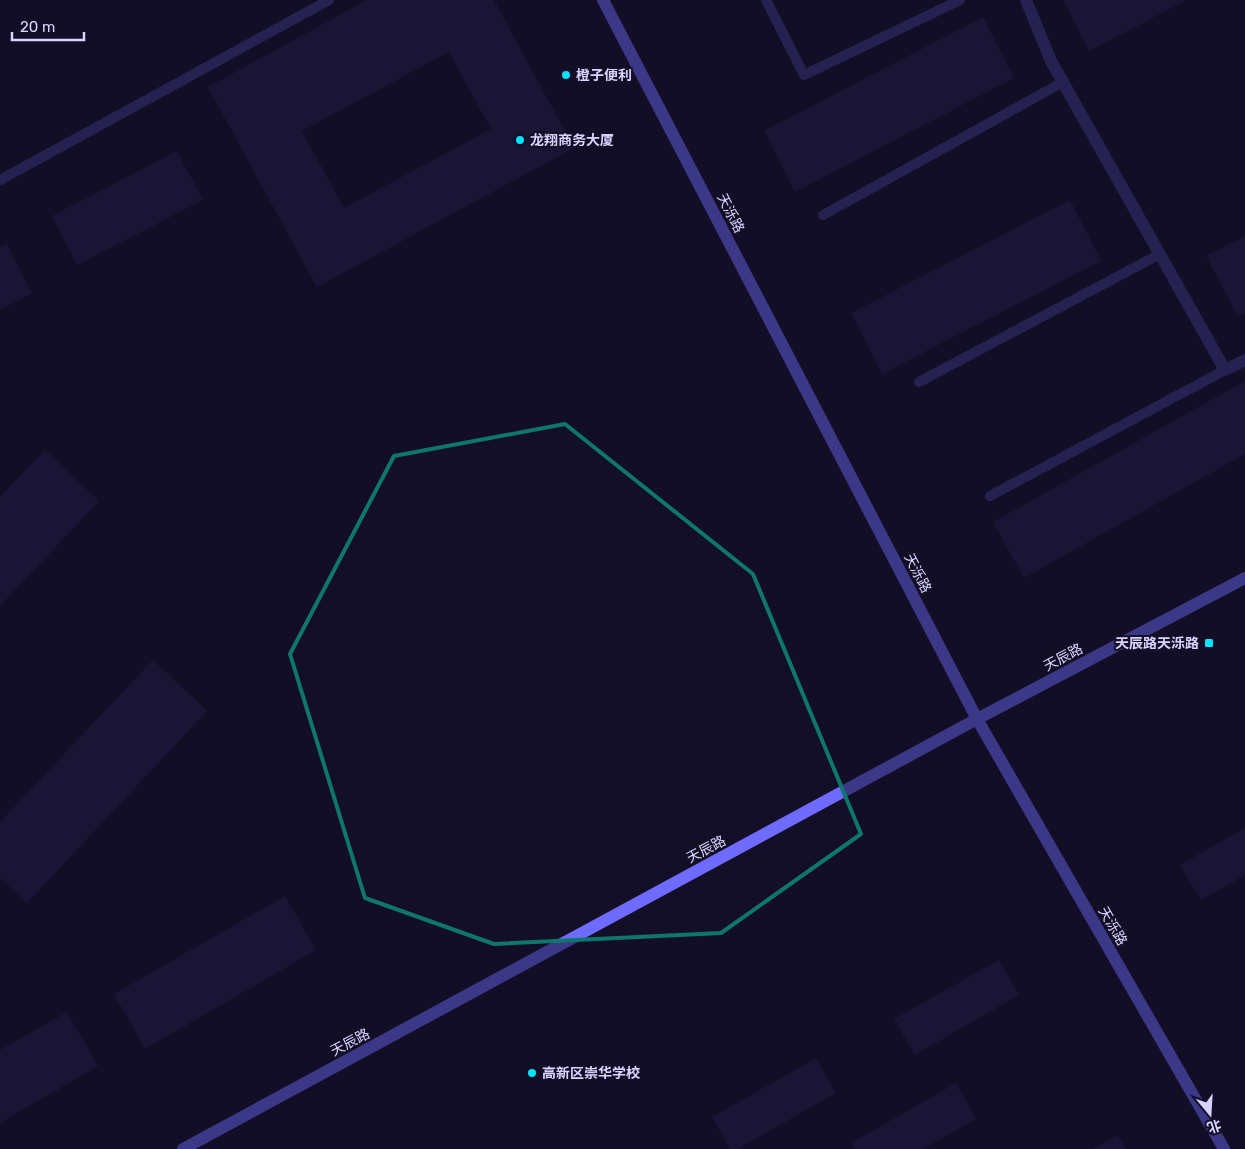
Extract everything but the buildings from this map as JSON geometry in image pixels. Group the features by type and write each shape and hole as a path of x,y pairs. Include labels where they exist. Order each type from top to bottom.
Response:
{"street":[{"name":"天泺路","path":"603,0 977,719 1224,1149"},
{"path":"1026,0 1051,61 1225,370 1245,360"},
{"name":"天辰路","path":"182,1149 977,719 1245,578"}],"lane":[{"path":"0,180 328,0"},
{"path":"766,0 804,75 960,0"},
{"path":"823,214 1063,82"},
{"path":"919,382 1160,254"},
{"path":"990,496 1225,370"}],"highlighted area":[{"path":"565,424 753,574 861,834 721,933 494,944 365,898 290,654 394,456"}],"place":[{"name":"橙子便利","path":"566,75"},
{"name":"龙翔商务大厦","path":"520,140"},
{"name":"天辰路天泺路","path":"1209,643"},
{"name":"高新区崇华学校","path":"532,1073"}]}
